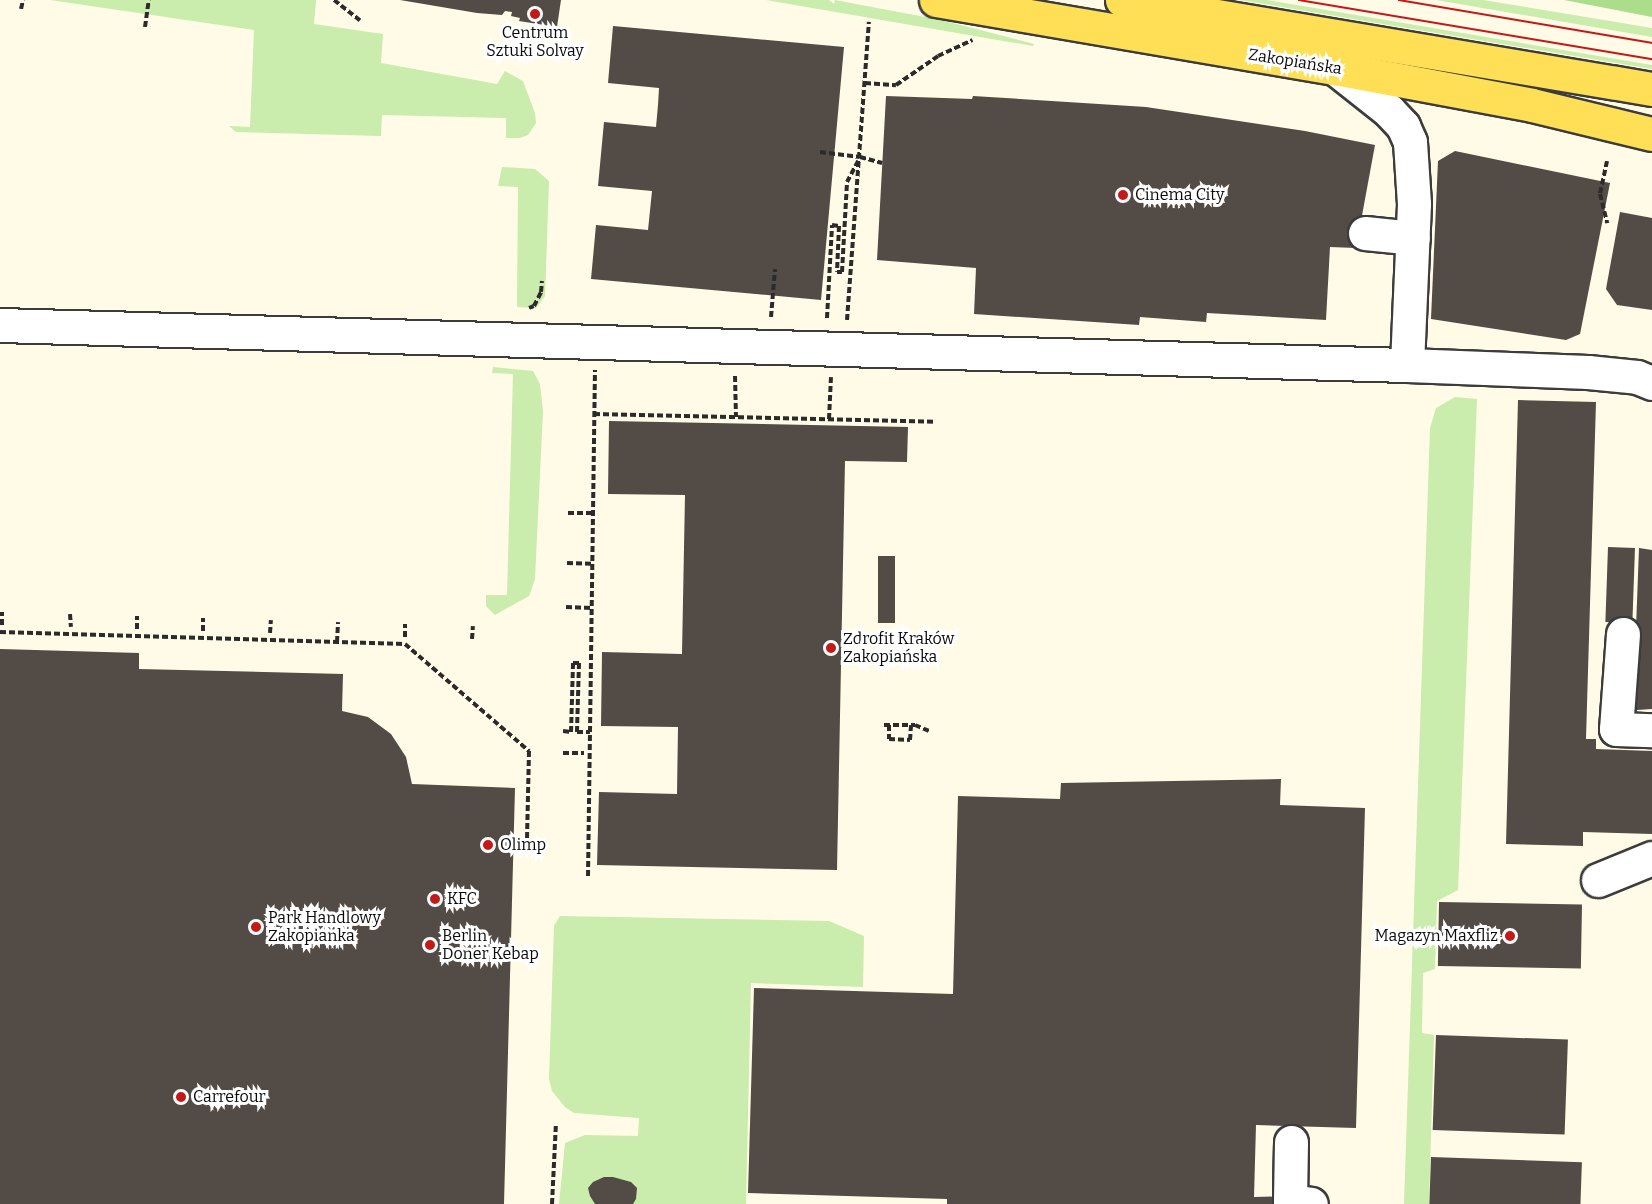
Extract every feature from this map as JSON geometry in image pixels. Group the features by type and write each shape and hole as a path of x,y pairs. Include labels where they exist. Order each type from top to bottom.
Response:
{"main road":[{"name":"Zakopiańska","path":"936,0 1335,68 1532,105 1652,134"},
{"name":"Zakopiańska","path":"1122,0 1652,89"}],"lane":[{"path":"1335,68 1389,111 1403,126 1410,142 1413,238 1407,365"},
{"path":"1365,233 1413,238"},
{"path":"0,325 1407,365 1588,372 1638,378 1652,383"},
{"path":"1623,634 1616,729 1652,730"},
{"path":"1598,880 1652,858"},
{"path":"1291,1142 1290,1201 1311,1204"}],"path":[{"path":"21,9 23,0"},
{"path":"145,27 149,0"},
{"path":"334,0 360,20"},
{"path":"847,323 869,22"},
{"path":"865,83 896,85 938,56 973,40"},
{"path":"820,152 860,157 882,163"},
{"path":"827,327 832,225 839,226 837,272 843,272 847,182 860,157"},
{"path":"1606,161 1600,195 1607,223"},
{"path":"771,325 776,270"},
{"path":"735,364 736,417"},
{"path":"588,876 595,368"},
{"path":"830,419 831,368"},
{"path":"594,414 936,422"},
{"path":"568,513 593,513"},
{"path":"567,563 592,564"},
{"path":"566,607 592,608"},
{"path":"2,612 2,625"},
{"path":"70,614 71,627"},
{"path":"137,616 137,629"},
{"path":"203,618 203,631"},
{"path":"270,633 271,620"},
{"path":"338,622 338,642"},
{"path":"405,624 405,637"},
{"path":"472,639 473,626"},
{"path":"0,632 405,644 528,752 527,842"},
{"path":"563,731 571,732 573,663 579,663 577,732 590,732"},
{"path":"911,725 910,740 889,739 887,725 911,725 929,731"},
{"path":"563,753 585,753"},
{"path":"552,1204 556,1123"}],"green space":[{"path":"50,0 316,0 314,24 383,34 381,63 497,84 505,71 523,81 535,113 536,123 528,135 520,138 506,138 506,118 382,115 381,136 236,132 229,126 250,127 254,30"},
{"path":"766,0 829,0 834,4 835,0 941,20 1034,44 1033,46"},
{"path":"1240,0 1267,0 1652,65 1652,69"},
{"path":"1436,0 1483,0 1652,28 1652,37"},
{"path":"1564,0 1652,0 1652,17"},
{"path":"502,167 535,169 549,181 545,296 536,308 517,307 518,187 498,186"},
{"path":"493,367 533,371 540,384 543,411 535,579 529,596 495,615 486,606 486,595 507,595 513,374 492,373"},
{"path":"1455,397 1477,399 1458,890 1437,901 1435,969 1423,973 1422,1033 1434,1035 1429,1204 1404,1204 1430,428 1436,408"},
{"path":"560,916 829,921 864,936 863,987 751,983 746,1204 559,1204 565,1143 585,1135 638,1136 639,1118 574,1113 565,1107 552,1091 549,1079 554,926"}],"building":[{"name":"Centrum Sztuki Solvay","path":"400,0 561,0 557,27 519,21 520,18 511,16 512,12 505,11 502,15 477,13"},
{"path":"613,26 844,47 821,300 591,279 596,225 648,230 652,191 598,186 604,122 656,127 659,88 608,83"},
{"name":"Cinema City","path":"886,96 972,99 973,96 1146,107 1305,131 1375,145 1356,248 1330,247 1326,320 1207,313 1206,322 1140,317 1139,325 974,314 976,268 877,260"},
{"path":"1455,151 1610,183 1580,334 1566,340 1431,319 1438,161"},
{"path":"1620,212 1652,218 1652,310 1617,305 1606,289"},
{"path":"1518,400 1596,402 1586,739 1596,739 1596,749 1652,751 1652,834 1583,832 1583,846 1506,844"},
{"path":"609,421 908,427 907,462 845,461 837,870 597,865 599,792 677,794 678,727 601,726 602,652 682,654 685,495 608,494"},
{"path":"1608,547 1635,548 1632,623 1605,622"},
{"path":"1639,548 1652,550 1652,709 1637,710 1633,709"},
{"path":"878,556 895,556 895,623 878,623"},
{"name":"Park Handlowy Zakopianka","path":"0,649 139,653 139,669 343,674 342,711 368,717 391,734 406,757 412,784 515,788 504,1204 0,1204"},
{"path":"1281,779 1280,805 1365,808 1356,1128 1256,1125 1254,1197 1297,1196 1298,1204 947,1204 947,1199 748,1193 754,988 953,994 958,796 1060,799 1061,783"},
{"name":"Magazyn Maxfliz","path":"1439,902 1582,904 1581,968 1438,966"},
{"path":"1436,1035 1568,1040 1565,1135 1433,1130"},
{"path":"1431,1157 1582,1162 1580,1204 1429,1204"},
{"path":"604,1177 631,1182 637,1188 633,1204 595,1204 588,1188 593,1182"}],"tram line":[{"path":"1299,0 1652,59"},
{"path":"1399,0 1652,43"}],"place":[{"name":"Centrum Sztuki Solvay","path":"535,14"},
{"name":"Cinema City","path":"1123,195"},
{"name":"Zdrofit Kraków Zakopiańska","path":"831,648"},
{"name":"Olimp","path":"488,845"},
{"name":"KFC","path":"435,899"},
{"name":"Park Handlowy Zakopianka","path":"256,927"},
{"name":"Magazyn Maxfliz","path":"1510,936"},
{"name":"Berlin Doner Kebap","path":"430,945"},
{"name":"Carrefour","path":"181,1097"}]}
